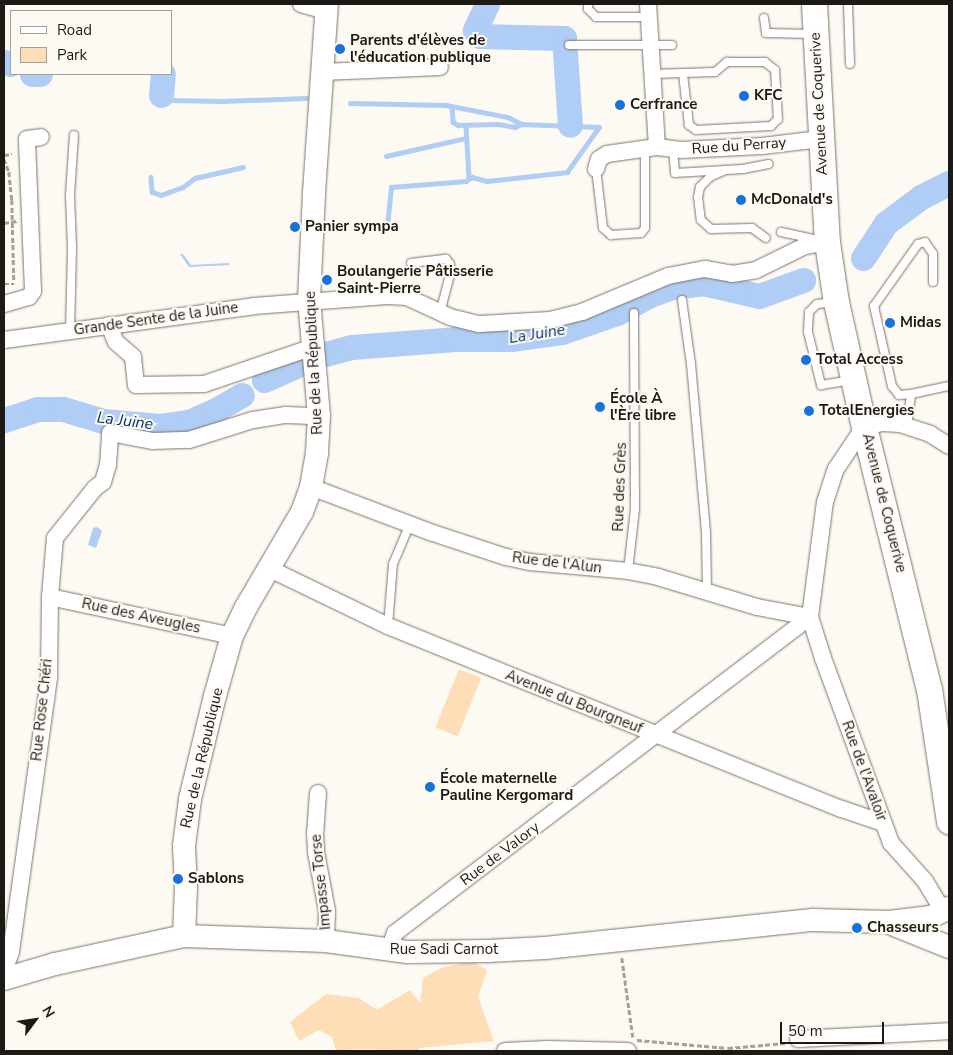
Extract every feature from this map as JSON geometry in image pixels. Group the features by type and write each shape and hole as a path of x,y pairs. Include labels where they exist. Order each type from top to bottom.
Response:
{"main road":[{"name":"Avenue de Coquerive","path":"814,4 827,242 836,302 864,427 929,689 949,821"},
{"name":"Rue de la République","path":"184,936 186,887 184,846 190,800 232,636 245,609 302,512 311,486 318,453 319,416 309,300 326,7"},
{"name":"Rue Sadi Carnot","path":"4,979 55,964 184,936 326,941 390,951 488,951 545,948 813,920 889,922 931,917 946,909"},
{"name":"Rue Sadi Carnot","path":"889,922 949,947"},
{"name":"Rue Sadi Carnot","path":"926,936 949,935"}],"street":[{"path":"301,4 326,7"},
{"path":"648,10 652,74 651,148"},
{"path":"321,90 440,66"},
{"path":"4,304 29,297 34,291 28,139 41,137"},
{"name":"Rue du Perray","path":"596,169 599,159 607,154 651,148 764,155 821,139"},
{"name":"Grande Sente de la Juine","path":"4,340 309,300 387,296 408,297 440,313 479,324 550,320 582,312 668,276 705,269 732,274 756,270 805,246 827,242"},
{"path":"109,325 116,342 132,357 136,385 204,384 314,356"},
{"name":"Rue Rose Chéri","path":"4,972 11,952 49,677 50,597 55,538 95,488 103,482 108,466 110,434 153,441 189,440 253,420 286,415 319,416"},
{"path":"810,617 824,502 836,469 864,427 883,423 907,427 930,434 949,446"},
{"name":"Rue de l'Alun","path":"311,486 473,547 514,558 658,577 757,607 810,617"},
{"name":"Avenue du Bourgneuf","path":"270,569 388,626 655,735 842,809 883,823"},
{"name":"Rue des Aveugles","path":"50,597 232,636"},
{"name":"Rue de Valory","path":"390,951 395,933 482,869 810,617"},
{"name":"Rue de l'Avaloir","path":"810,617 823,658 891,843 925,881 946,909"},
{"name":"Impasse Torse","path":"318,793 315,832 316,852 327,911 326,941"},
{"path":"798,1039 949,1032"},
{"path":"505,1051 630,1046"}],"lane":[{"path":"588,4 588,9 596,17 648,10"},
{"path":"848,4 850,64"},
{"path":"764,18 766,33 815,34"},
{"path":"569,45 672,45"},
{"path":"652,74 715,72 727,62 764,62 775,70 778,119 771,126 696,130 688,125 683,74"},
{"path":"70,331 72,247 70,195 74,135"},
{"path":"596,169 603,228 611,235 641,233 645,228 651,148"},
{"path":"673,148 675,173 725,170"},
{"path":"764,155 710,177 700,188 698,197 701,220 711,229 752,228 766,238"},
{"path":"781,232 827,242"},
{"path":"933,282 933,254 925,242 918,244 874,306 892,386 899,395 949,386"},
{"path":"411,263 446,259 450,264 451,271 440,313"},
{"path":"682,300 691,364 706,533 707,592"},
{"path":"836,302 817,304 809,312 808,332 821,386 853,380"},
{"name":"Rue des Grès","path":"628,572 635,509 634,313"},
{"path":"907,427 911,394"},
{"path":"388,626 393,564 410,524"}],"path":[{"path":"4,159 9,172 12,200 14,283"},
{"path":"620,939 630,1046 728,1048 784,1043 798,1039"}],"green space":[{"path":"459,669 481,678 458,736 435,727"},
{"path":"472,961 487,970 478,997 494,1041 419,1048 419,1051 357,1049 336,1051 332,1037 319,1030 299,1041 290,1022 326,994 359,998 377,1010 410,990 420,1003 423,978 441,968"}],"water":[{"path":"180,254 183,254 191,265 229,263 229,265 189,267"},
{"path":"97,527 102,531 96,548 88,545 93,528"}],"waterway":[{"path":"487,4 475,30 480,36 564,38 570,125"},
{"path":"4,62 10,64"},
{"path":"161,95 163,75"},
{"path":"161,95 168,100 222,101 306,98"},
{"path":"350,103 446,105 508,117 521,124 599,127"},
{"path":"452,106 453,122 458,125 498,124 515,127 521,124"},
{"path":"466,125 469,178"},
{"path":"387,227 391,187 466,181 472,177 487,181 567,172 599,127"},
{"path":"386,156 466,138"},
{"path":"151,177 152,192 161,195 183,187 195,178 243,167"},
{"name":"La Juine","path":"863,258 886,223 921,197 949,183"},
{"name":"La Juine","path":"264,380 318,356 352,347 455,339 511,339 562,332 617,313 650,295 672,287 703,283 759,296 803,280"},
{"name":"La Juine","path":"4,420 37,409 63,409 103,421 160,426 189,422 214,411 242,395"}],"place":[{"name":"Parents d'élèves de l'éducation publique","path":"340,49"},
{"name":"KFC","path":"744,96"},
{"name":"Cerfrance","path":"620,105"},
{"name":"McDonald's","path":"741,200"},
{"name":"Panier sympa","path":"295,227"},
{"name":"Boulangerie Pâtisserie Saint-Pierre","path":"327,280"},
{"name":"Midas","path":"890,323"},
{"name":"Total Access","path":"806,360"},
{"name":"École À l'Ère libre","path":"600,407"},
{"name":"TotalEnergies","path":"809,411"},
{"name":"École maternelle Pauline Kergomard","path":"430,787"},
{"name":"Sablons","path":"178,879"},
{"name":"Chasseurs","path":"857,928"}]}
